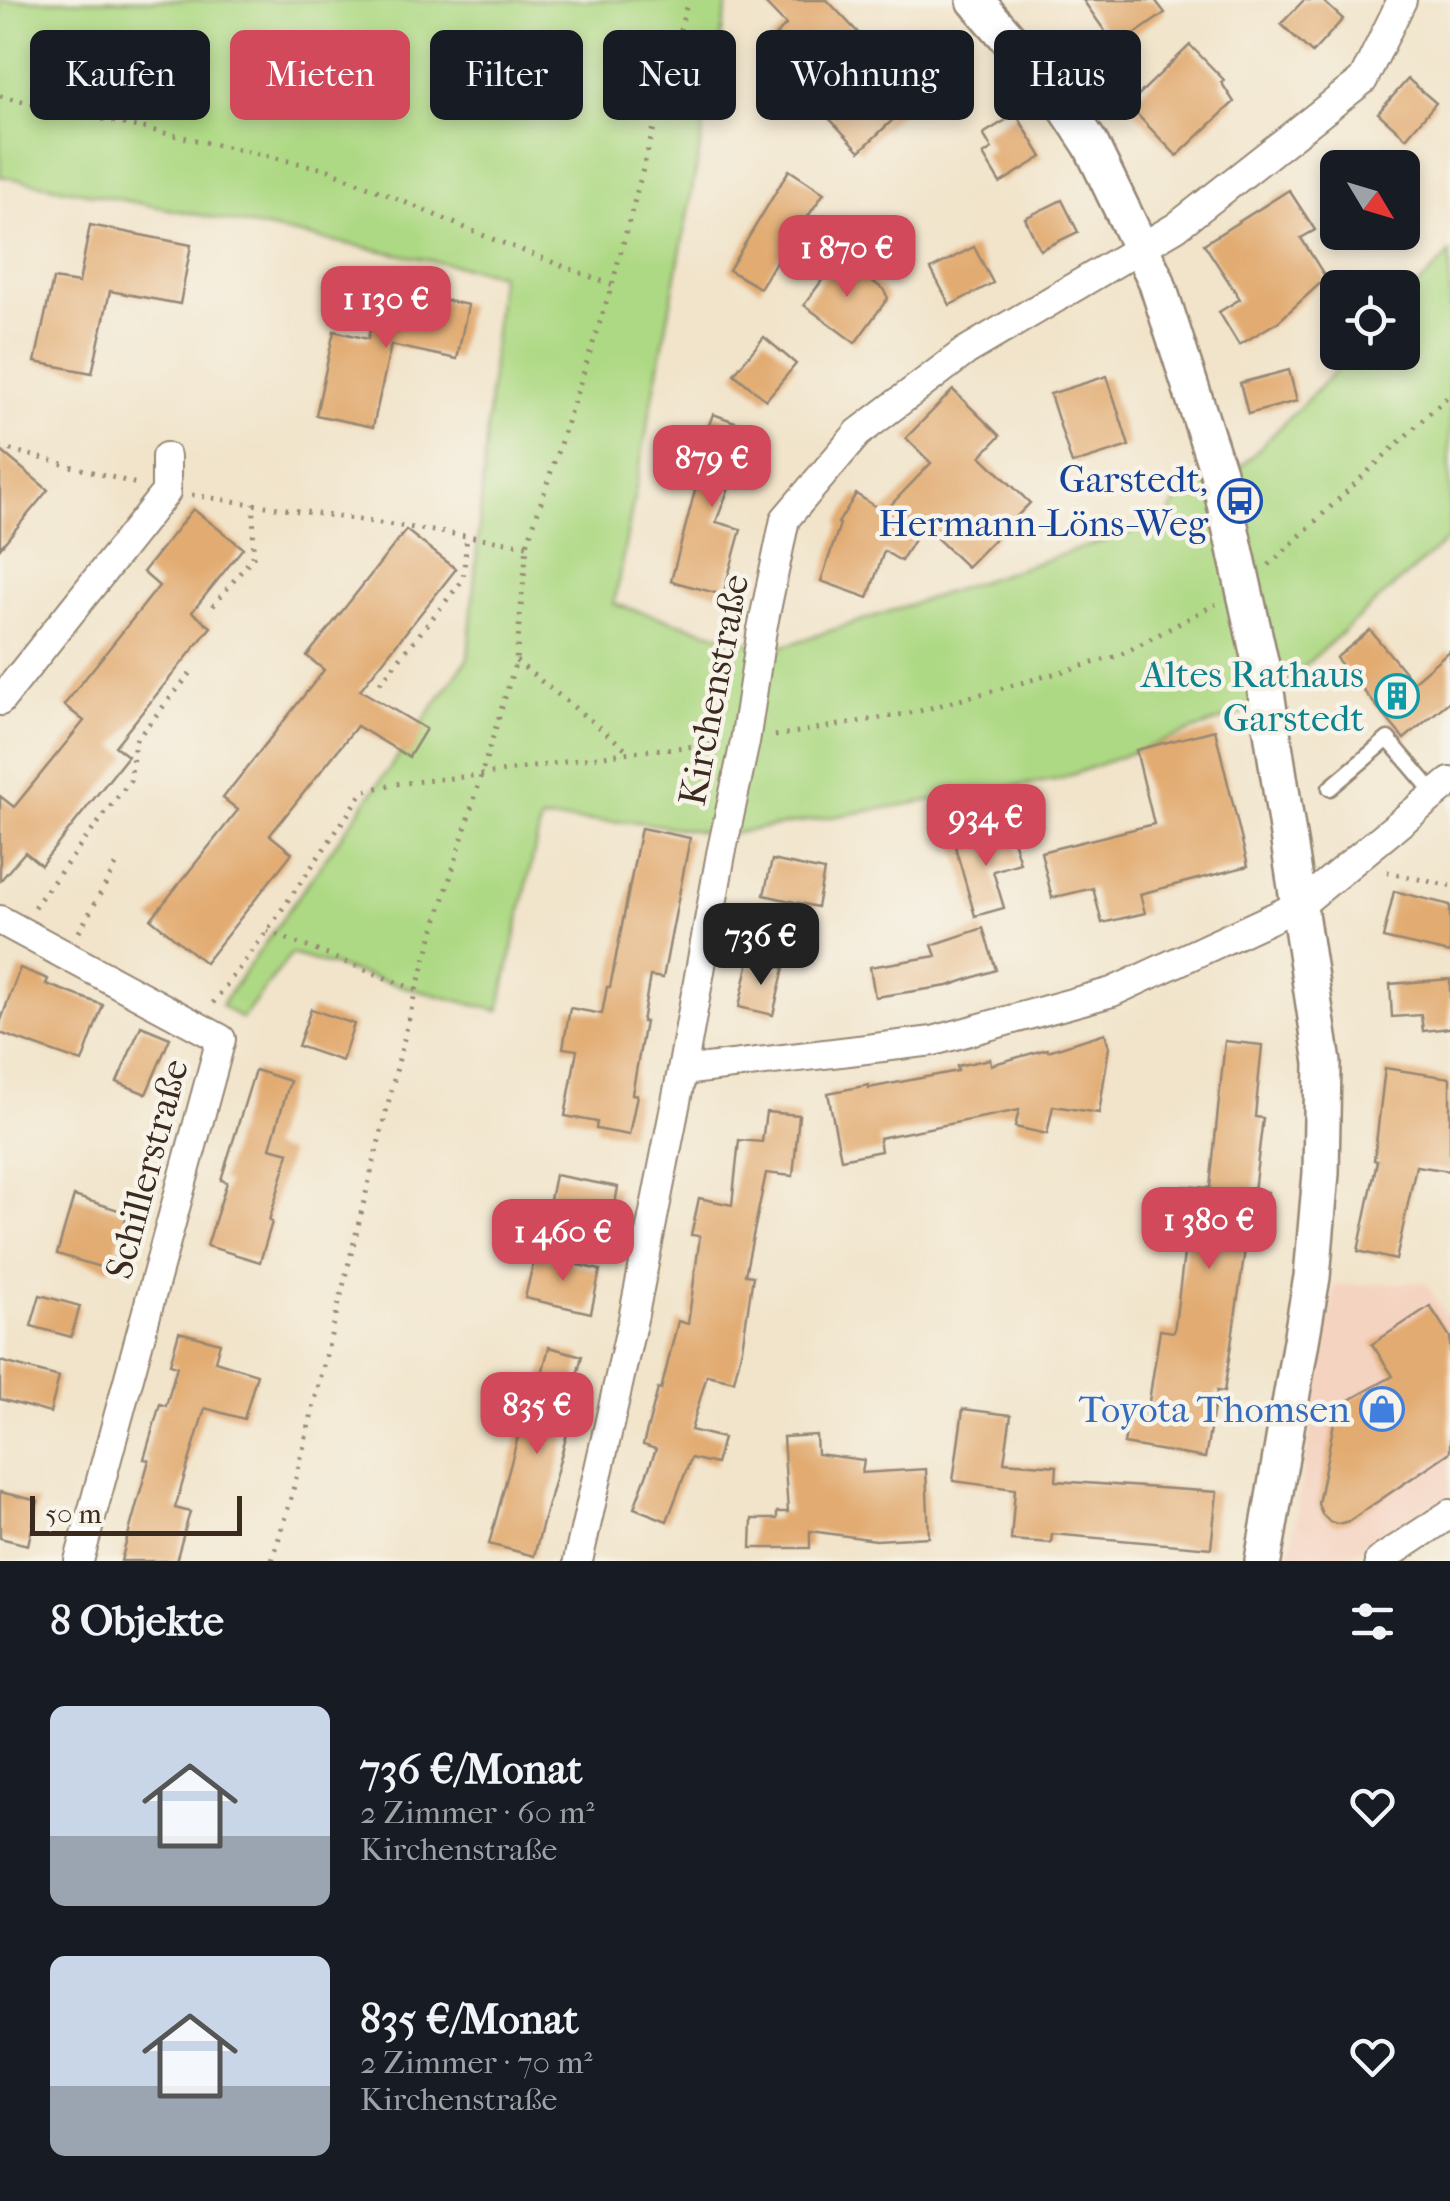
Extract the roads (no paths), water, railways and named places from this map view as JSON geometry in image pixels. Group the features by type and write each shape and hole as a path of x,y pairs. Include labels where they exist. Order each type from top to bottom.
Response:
{"street":[{"path":"975,0 1058,95 1091,145 1156,280 1218,472 1264,680 1322,1063 1321,1173 1312,1278 1263,1561"},
{"name":"Kirchenstraße","path":"578,1561 633,1319 785,519 858,432 966,351 1176,227 1363,80 1402,0"},
{"path":"0,702 166,492 166,457"},
{"path":"682,1072 933,1041 1112,992 1300,905 1442,788"},
{"name":"Schillerstraße","path":"9,925 221,1039 79,1561"},
{"path":"1378,1561 1450,1514"}],"lane":[{"path":"1330,788 1388,739 1442,788"}],"place":[{"name":"Garstedt, Hermann-Löns-Weg","path":"1240,501"},
{"name":"Altes Rathaus Garstedt","path":"1397,696"},
{"name":"Toyota Thomsen","path":"1382,1409"}]}
